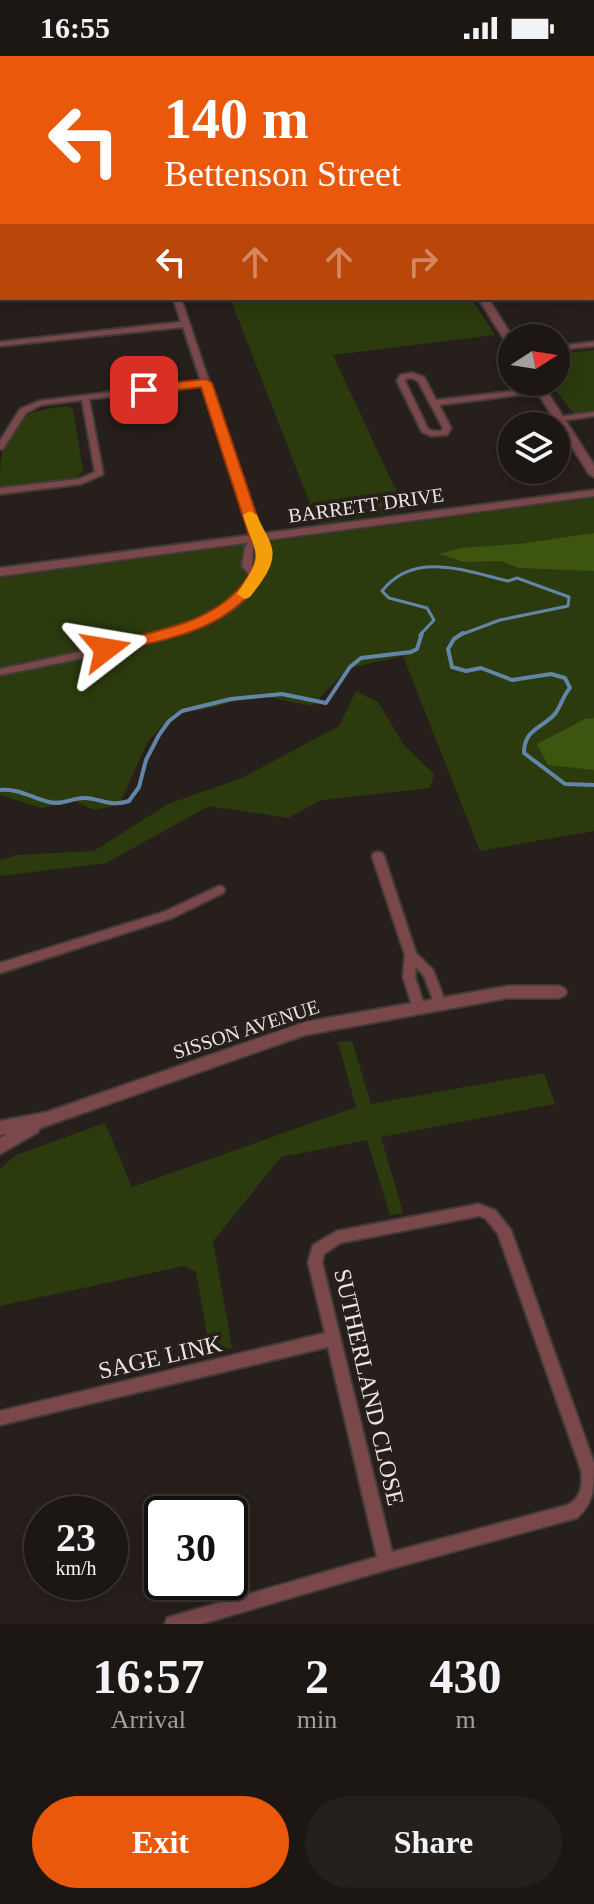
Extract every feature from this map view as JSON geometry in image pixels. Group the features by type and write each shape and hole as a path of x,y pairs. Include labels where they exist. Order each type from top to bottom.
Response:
{"street":[{"path":"0,672 191,627 235,604 264,565 264,545 257,538 178,300"},
{"path":"484,300 499,324"},
{"path":"0,344 186,324"},
{"path":"570,347 594,344"},
{"path":"412,375 421,379 434,403 447,428 440,435 425,430 401,379 412,375"},
{"path":"0,447 28,408 47,401 206,383"},
{"path":"434,403 498,393"},
{"path":"0,491 81,481 99,473 85,397"},
{"path":"570,417 594,414"},
{"path":"570,436 594,474"},
{"name":"BARRETT DRIVE","path":"0,572 594,493"},
{"path":"255,575 247,566 249,547 257,538"},
{"path":"378,856 411,955 409,977 419,1008"},
{"path":"0,968 168,915 219,890"},
{"path":"411,955 429,973 440,1004"},
{"name":"SISSON AVENUE","path":"0,1128 47,1119 305,1029 508,992 559,992"},
{"name":"SISSON AVENUE","path":"0,1147 47,1119"},
{"name":"SUTHERLAND CLOSE","path":"173,1624 571,1512 582,1506 589,1497 589,1470 504,1230 490,1214 466,1211 326,1242 318,1250 315,1262 331,1339 386,1562"},
{"name":"SAGE LINK","path":"0,1418 331,1339"}],"green space":[{"path":"231,300 472,300 495,335 333,355 408,510 318,524"},
{"path":"594,350 594,412 575,415 560,396 570,396 570,353"},
{"path":"66,406 73,409 83,471 77,478 0,488 2,452 11,428 31,413"},
{"path":"594,498 594,831 480,851 403,656 349,668 312,706 257,695 211,708 174,714 148,741 119,805 94,810 74,801 42,808 0,795 0,578"},
{"path":"594,533 594,571 519,568 501,561 464,562 439,554 461,548 519,544"},
{"path":"356,691 378,702 404,745 434,774 430,788 321,800 288,818 209,806 106,863 0,876 0,860 17,855 94,851 168,804 242,778 339,726"},
{"path":"594,718 594,770 548,765 537,744 585,719"},
{"path":"352,1041 371,1104 544,1073 555,1104 381,1137 403,1213 390,1215 367,1140 281,1157 213,1241 232,1348 210,1353 196,1272 184,1266 0,1306 0,1169 16,1155 105,1123 132,1187 356,1107 338,1042"}],"waterway":[{"path":"420,635 434,620 427,608 389,598 382,591 395,578 409,571 441,567 508,581 517,578 569,597 568,606 500,620 460,635"},
{"path":"0,790 19,792 54,803 81,798 112,803 129,801 139,787 146,760 159,735 169,721 182,711 231,699 282,694 326,703 350,667 361,658 411,652 417,649 422,633"},
{"path":"460,635 448,649 452,667 466,671 481,668 512,680 551,674 565,678 570,688 554,715 527,739 524,753 565,784 594,785"}],"slow traffic":[{"path":"245,594 264,565 264,545 257,538 250,515"}],"route":[{"path":"106,649 191,627 214,617 235,604 264,565 264,545 257,538 206,383 144,390"}]}
